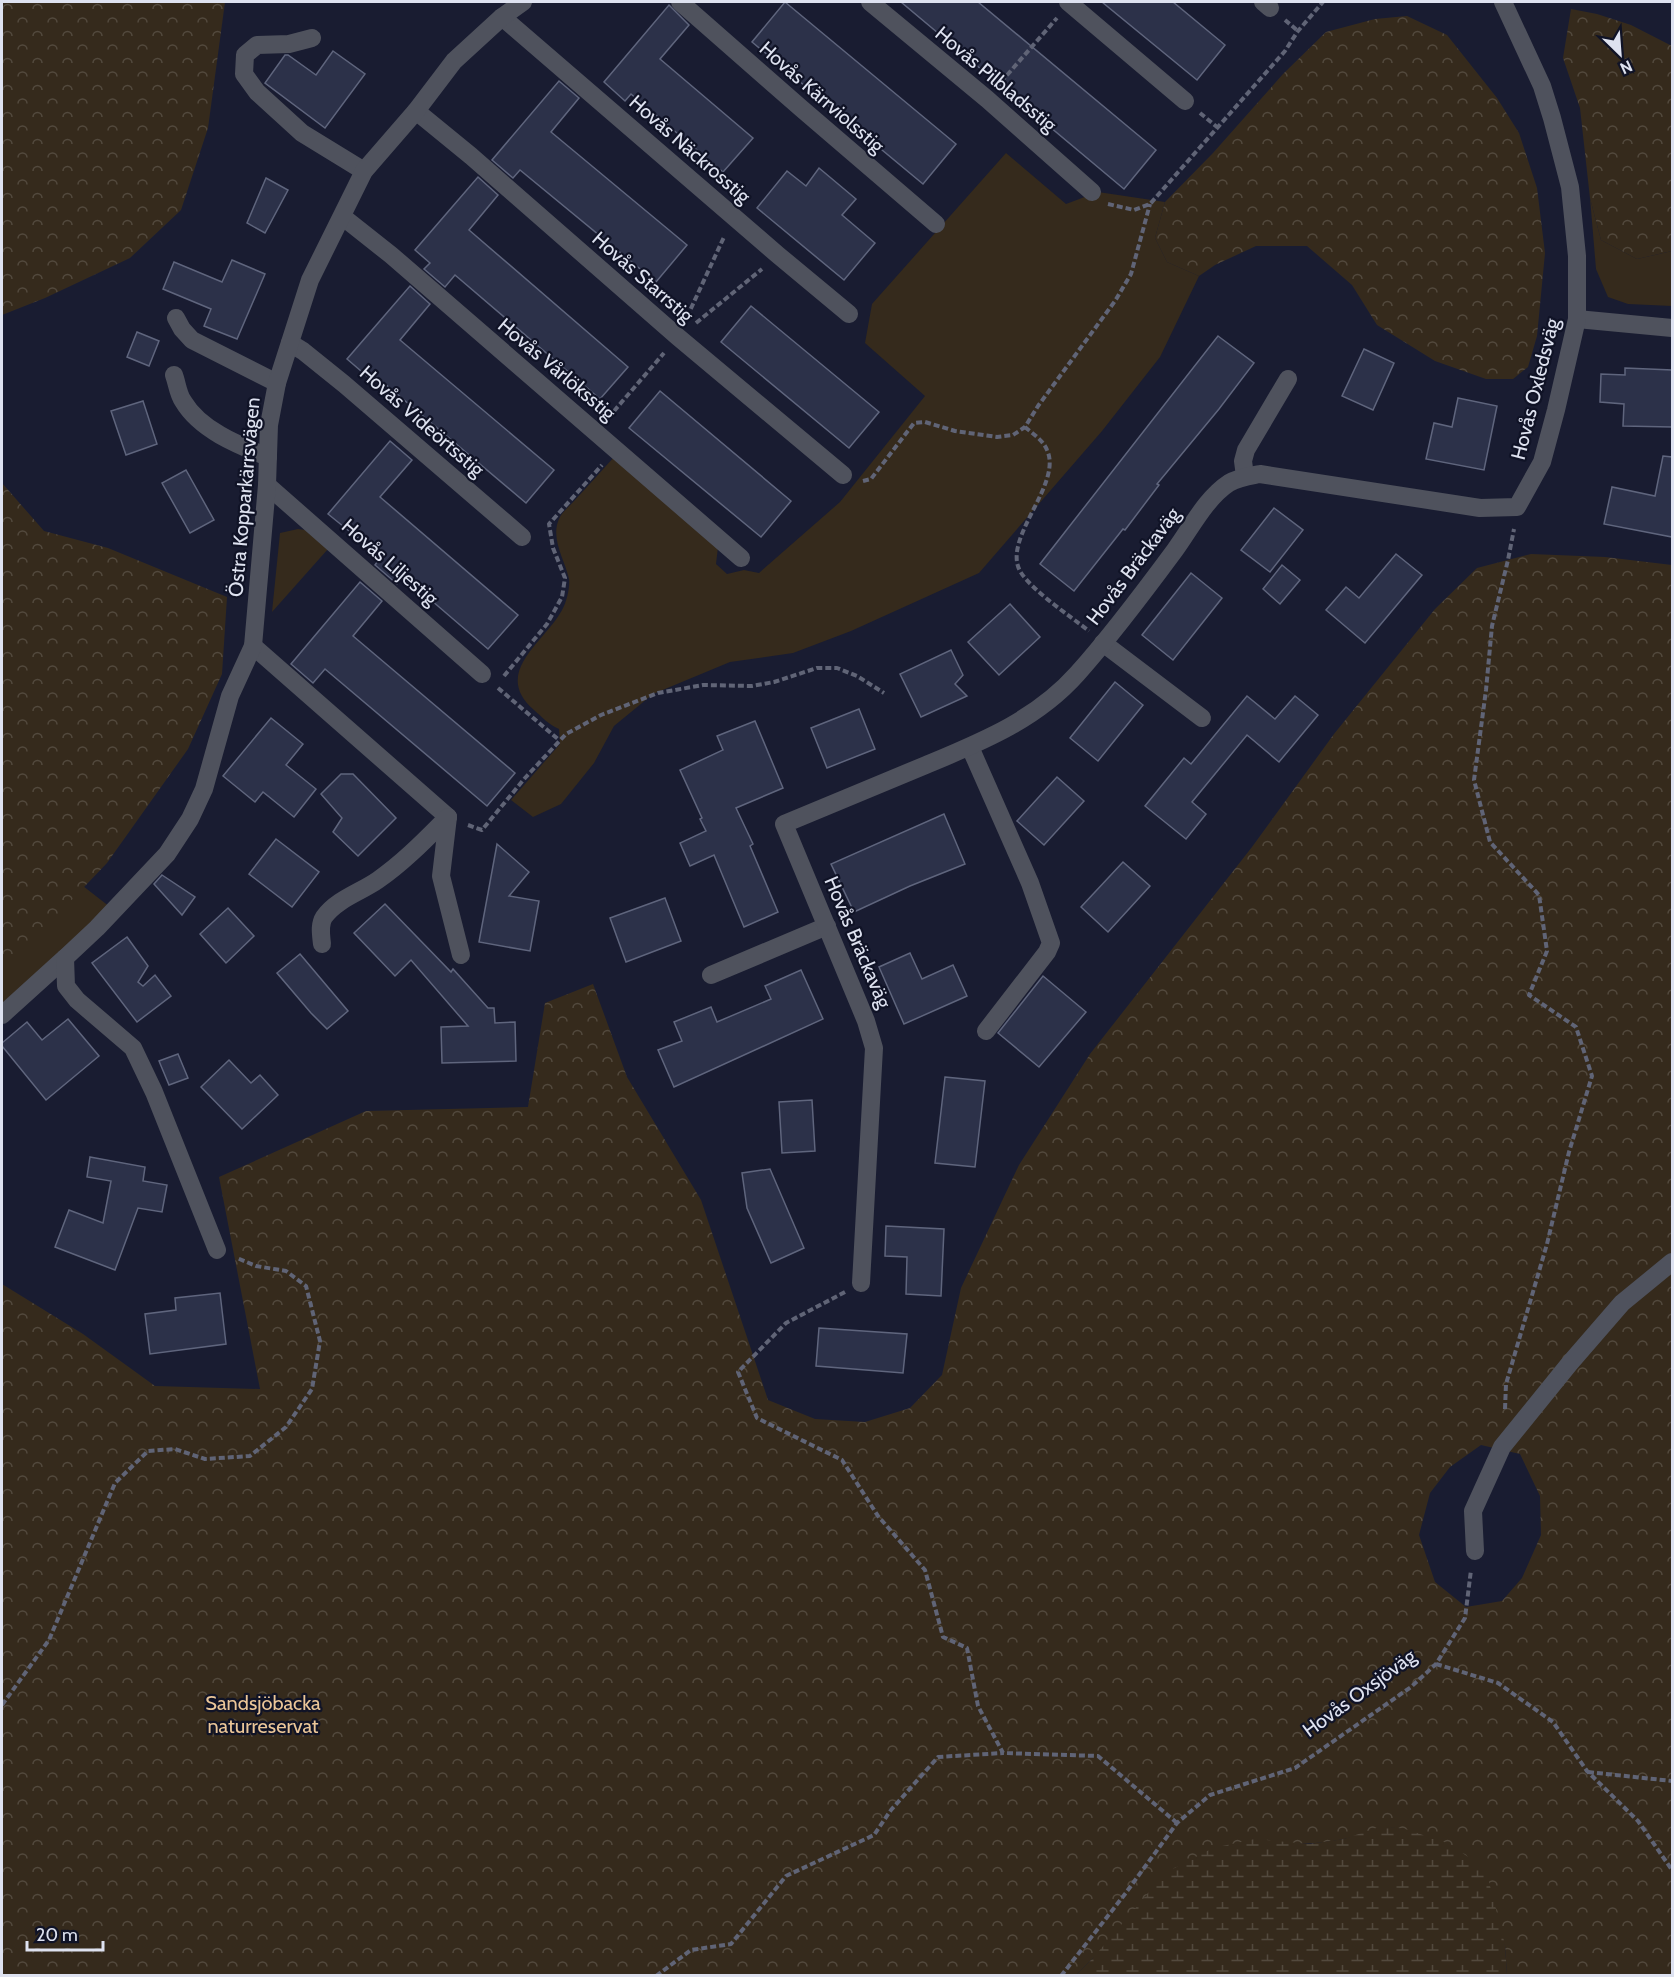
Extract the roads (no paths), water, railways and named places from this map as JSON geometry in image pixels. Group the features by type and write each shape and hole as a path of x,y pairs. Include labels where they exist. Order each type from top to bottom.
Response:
{"street":[{"name":"Östra Kopparkärrsvägen","path":"2,1016 97,928 159,862 190,819 204,789 230,696 253,646 267,485 269,425 277,383 310,280 364,171 416,111 454,61 522,2"},
{"name":"Hovås Kärrviolsstig","path":"680,2 936,224"},
{"name":"Hovås Pilbladsstig","path":"870,2 987,99 1092,192"},
{"path":"1069,2 1185,101"},
{"name":"Hovås Oxledsväg","path":"1245,476 1260,474 1480,508 1517,507 1542,462 1577,319 1576,256 1570,187 1542,86 1503,2"},
{"name":"Hovås Näckrosstig","path":"502,17 849,314"},
{"path":"312,38 289,44 257,45 245,55 244,74 256,92 302,134 364,171"},
{"name":"Hovås Starrstig","path":"416,111 471,156 678,337 843,475"},
{"name":"Hovås Vårlöksstig","path":"343,217 391,255 741,558"},
{"path":"176,318 192,340 277,383"},
{"path":"1577,319 1672,328"},
{"name":"Hovås Videörtsstig","path":"290,343 344,384 522,537"},
{"path":"174,375 181,399 189,410 214,431 242,447 268,457"},
{"path":"1245,476 1243,461 1246,450 1288,379"},
{"name":"Hovås Bräckaväg","path":"861,1283 874,1048 870,1032 784,824 970,747 1007,729 1053,698 1074,677 1149,585 1211,500 1228,484 1245,476"},
{"name":"Hovås Liljestig","path":"267,485 489,680"},
{"path":"1103,642 1202,718"},
{"path":"253,646 448,818"},
{"path":"970,747 1030,883 1051,943 1047,952 986,1031"},
{"path":"322,944 320,931 322,920 327,913 351,895 377,880 405,858 448,818"},
{"path":"448,818 441,876 461,955"},
{"path":"711,975 827,926"},
{"path":"65,958 66,986 77,1000 134,1048 217,1250"},
{"path":"1475,1551 1473,1511 1502,1447 1622,1303 1672,1262"}],"park label":[{"name":"Sandsjöbacka naturreservat","path":"263,1714"}]}
